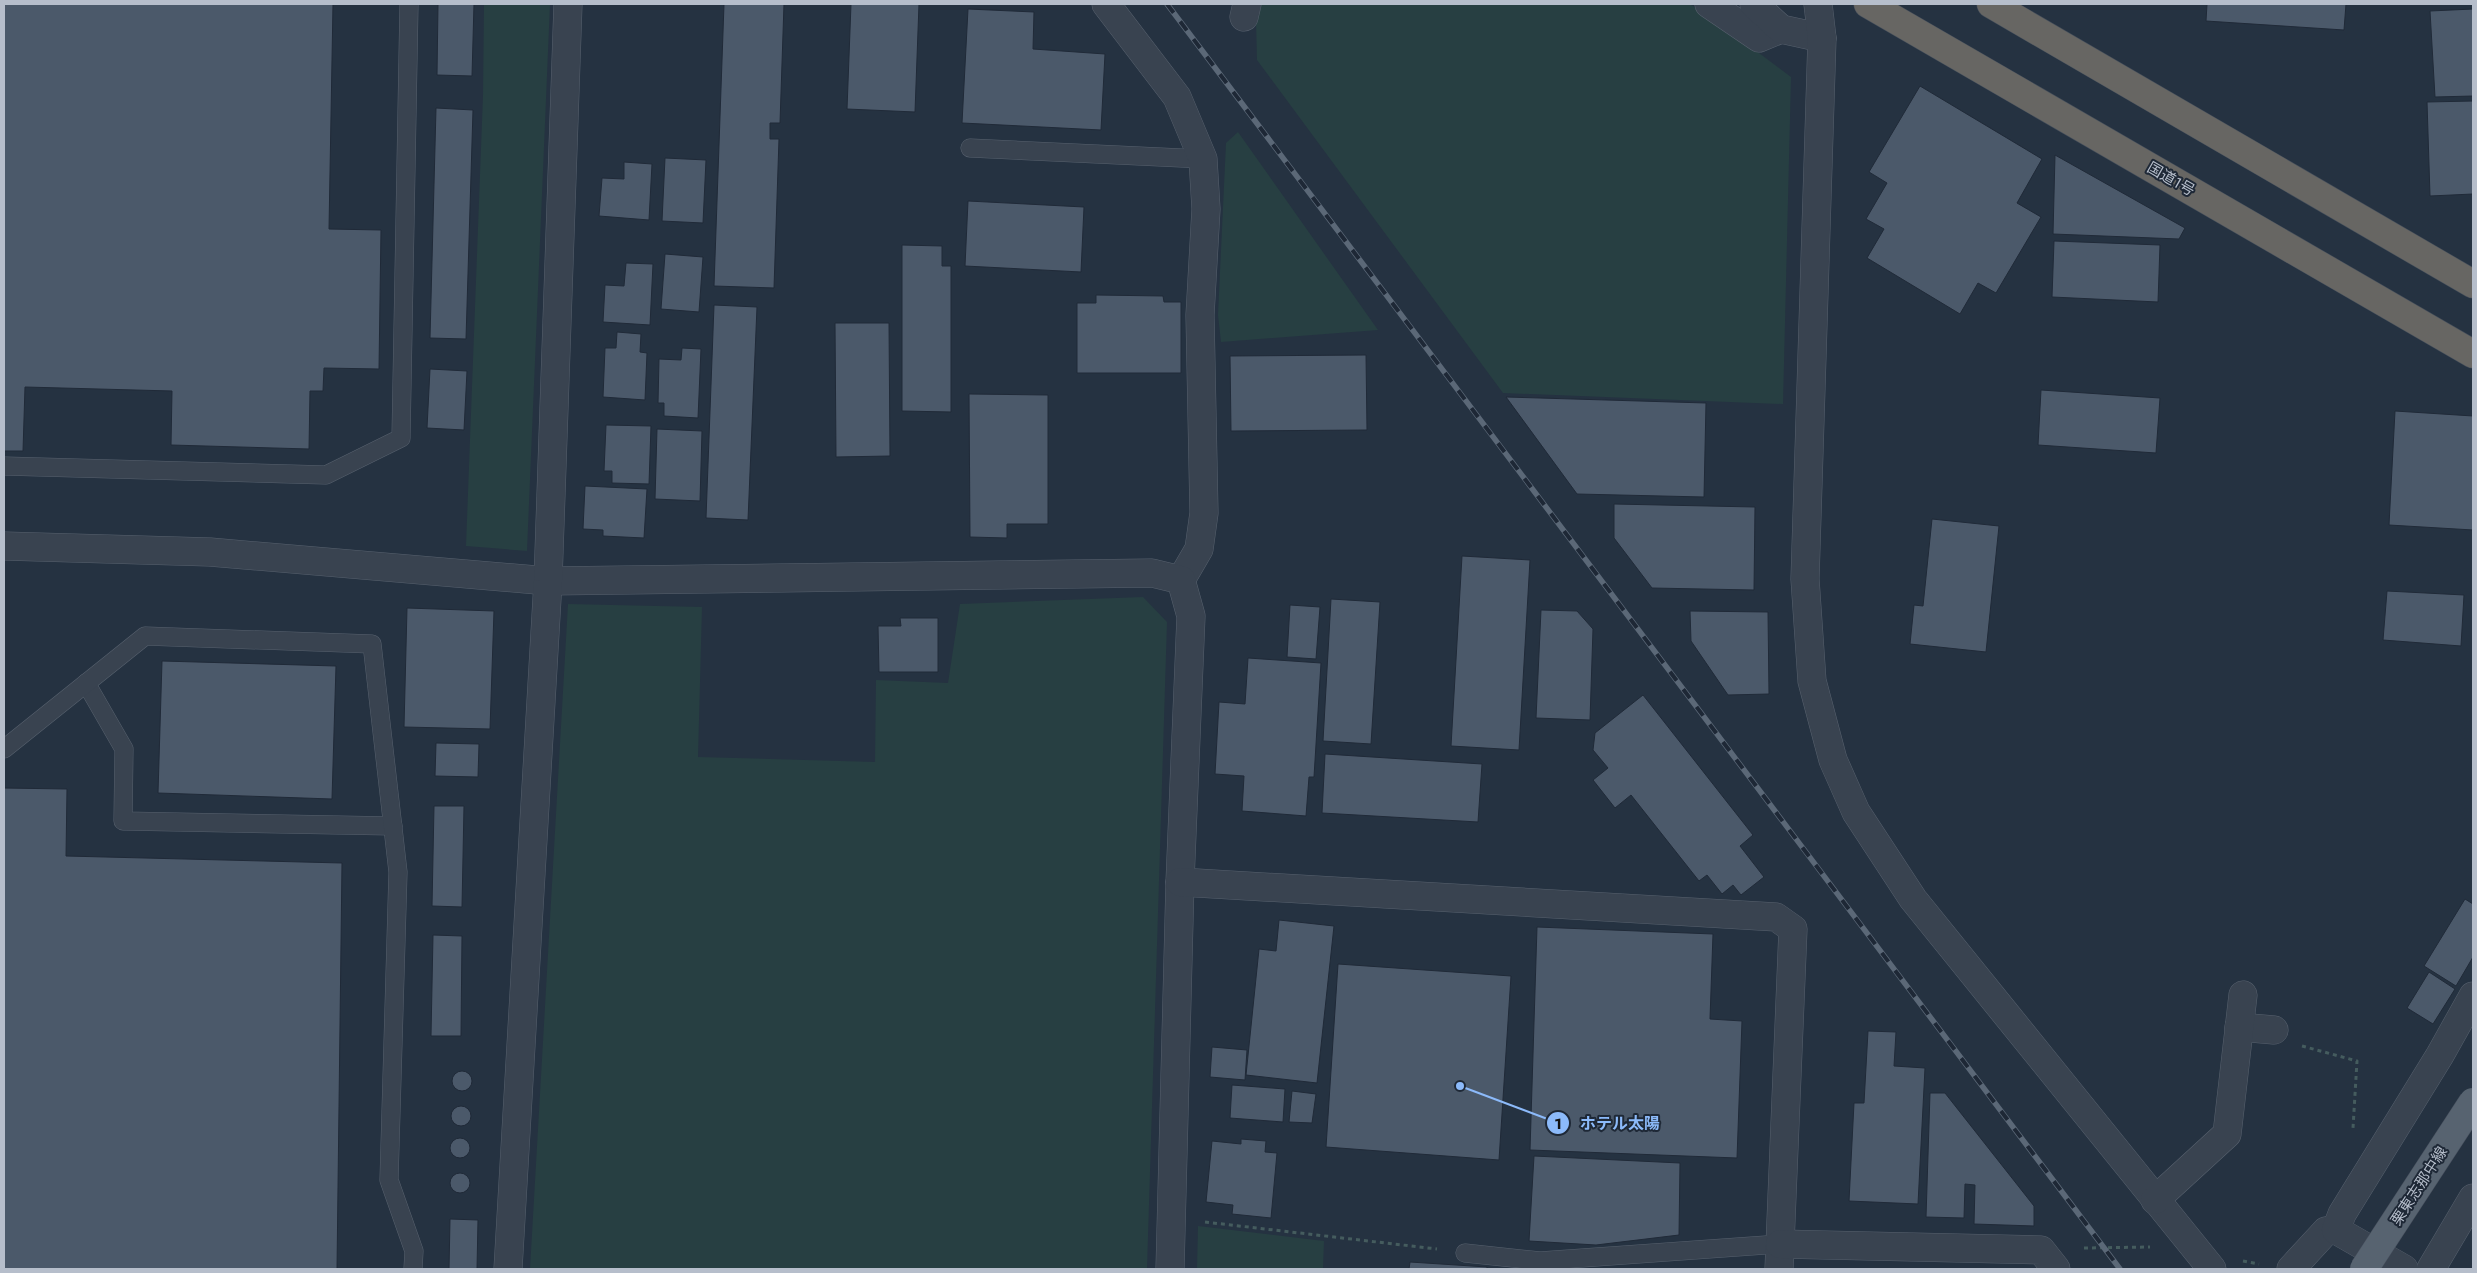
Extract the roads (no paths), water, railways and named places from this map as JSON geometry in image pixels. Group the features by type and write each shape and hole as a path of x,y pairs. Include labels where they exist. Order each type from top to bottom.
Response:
{"highway":[{"name":"国道1号","path":"1868,4 2473,354"},
{"path":"1991,4 2473,284"}],"main road":[{"name":"栗東志那中線","path":"2364,1269 2473,1102"}],"street":[{"path":"508,1269 548,581 568,4"},
{"path":"1106,4 1177,97 1204,159 1206,209 1200,316 1204,513 1199,549 1181,580 1191,616 1180,882 1170,1269"},
{"path":"1709,4 1758,38 1782,29"},
{"path":"1754,4 1782,29 1822,38"},
{"path":"1818,4 1822,38 1804,579 1812,681 1833,760 1856,812 1913,899 2212,1269"},
{"path":"4,546 210,552 548,581 1152,573 1181,580"},
{"path":"1180,882 1776,917 1793,929 1780,1257 2041,1250 2056,1269"},
{"path":"2155,1200 2226,1134 2243,995"},
{"path":"2336,1230 2342,1214 2440,1055 2473,996"},
{"path":"2240,1027 2274,1030"},
{"path":"2431,1269 2473,1198"},
{"path":"2291,1269 2326,1231 2336,1230 2404,1269"}],"lane":[{"path":"4,466 326,475 401,438 409,4"},
{"path":"970,148 1204,159"},
{"path":"4,749 145,636 372,644 398,872 390,1180 414,1250 413,1269"},
{"path":"86,684 124,750 123,822 393,826"},
{"path":"1465,1253 1540,1261 1780,1257"}],"railway":[{"path":"1167,4 2120,1269"}],"place":[{"name":"ホテル太陽","path":"1460,1086"}]}
